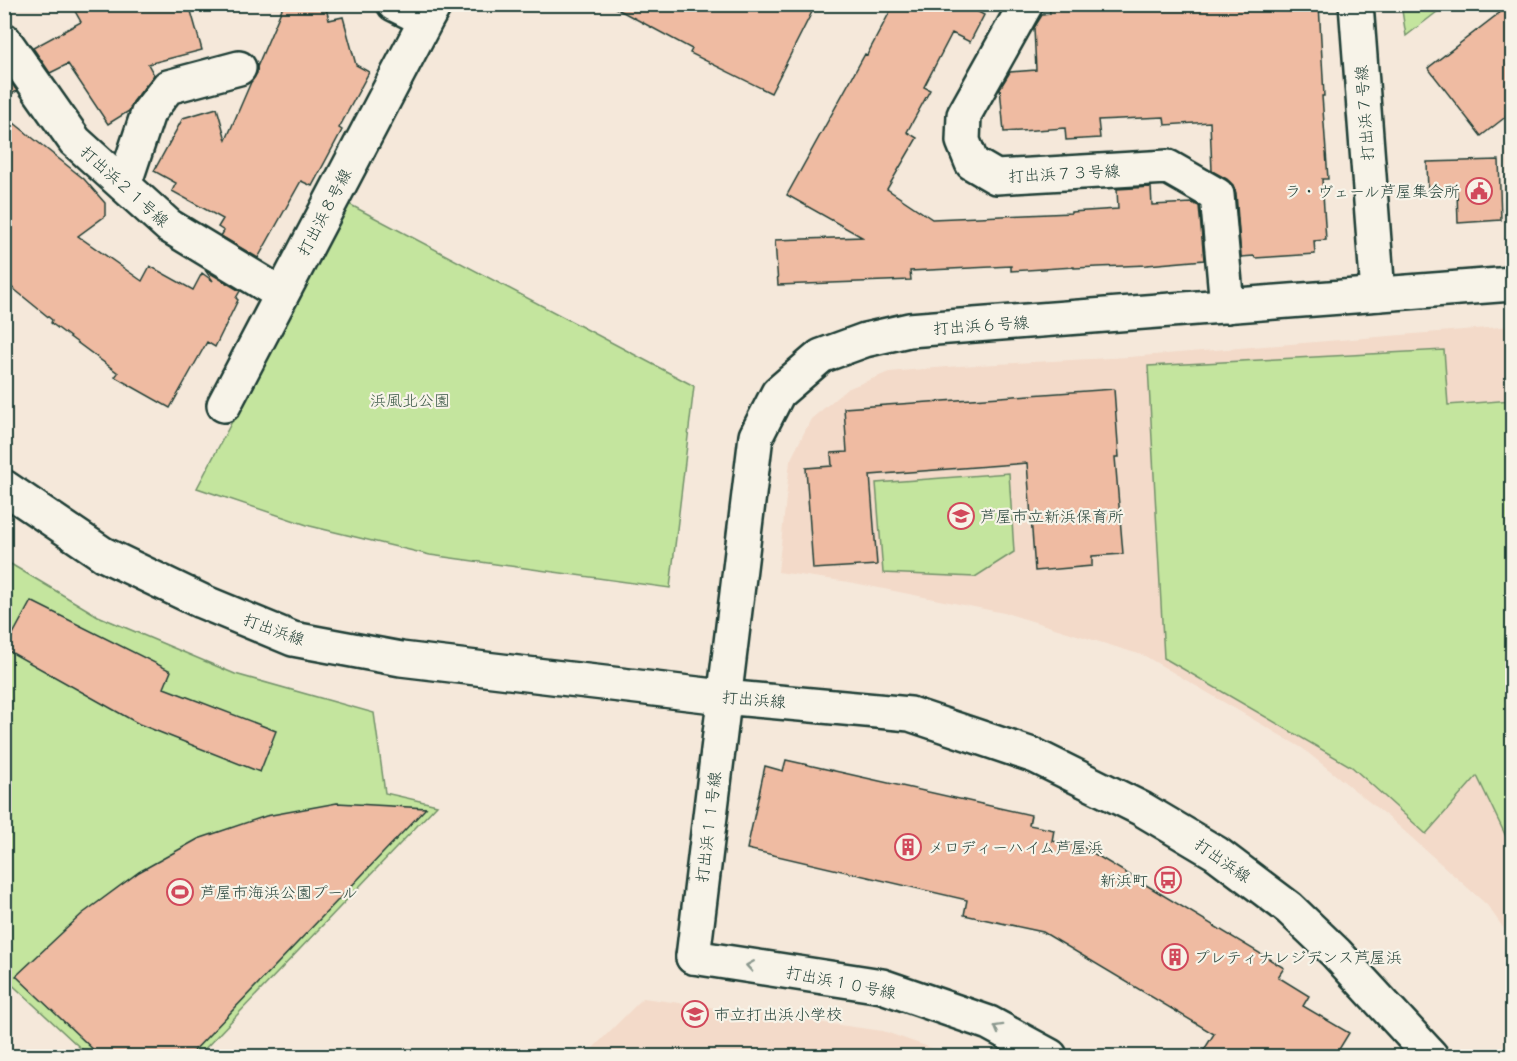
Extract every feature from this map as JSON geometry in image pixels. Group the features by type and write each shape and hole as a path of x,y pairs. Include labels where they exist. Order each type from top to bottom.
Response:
{"street":[{"path":"394,4 430,12"},
{"name":"打出浜７３号線","path":"1026,4 964,115 963,141 972,163 996,177 1168,167 1217,195 1227,306"},
{"name":"打出浜７号線","path":"1356,4 1378,294"},
{"name":"打出浜８号線","path":"224,405 430,12"},
{"name":"打出浜２１号線","path":"4,40 75,141 169,226 281,294"},
{"path":"124,185 148,113 168,87 239,68"},
{"name":"打出浜６号線","path":"723,697 756,436 778,393 821,356 865,340 909,330 1512,284"},
{"name":"打出浜線","path":"4,487 103,554 201,601 293,639 401,659 723,697 910,714 1035,756 1142,809 1216,853 1289,908 1336,952 1431,1056"},
{"name":"打出浜１１号線","path":"693,957 723,697"},
{"name":"打出浜１０号線","path":"693,957 882,986 989,1023 1050,1056"}],"shaded area":[{"path":"1512,326 1512,940 1487,905 1393,821 1302,748 1145,656 1009,614 849,582 778,572 790,461 811,419 847,389 889,372 1129,357"},
{"name":"市立打出浜小学校","path":"643,998 883,1031 954,1056 585,1056"}],"green space":[{"path":"1401,4 1446,4 1446,5 1406,36"},
{"name":"浜風北公園","path":"347,203 694,386 670,588 430,555 310,526 197,488"},
{"path":"1444,350 1448,405 1512,400 1512,849 1477,776 1426,834 1352,767 1164,658 1148,366"},
{"path":"1009,473 1014,552 975,577 883,573 876,483"},
{"name":"芦屋市海浜公園プール","path":"4,560 98,616 235,674 374,713 385,793 437,805 198,1056 89,1056 5,978"}],"building":[{"path":"71,4 189,4 202,50 148,64 154,75 133,102 129,111 108,124 68,64 50,73 33,48 81,22"},
{"path":"284,4 325,4 329,20 343,17 356,65 369,72 312,186 301,181 258,258 221,236 224,231 218,227 223,219 172,191 176,183 154,171 183,118 217,108 226,140 257,73 257,67"},
{"path":"608,4 816,4 771,93 690,53 692,49"},
{"path":"894,4 967,4 984,15 970,42 952,33 924,87 930,90 907,132 917,138 887,189 932,219 1118,209 1117,189 1151,187 1152,205 1192,203 1199,206 1204,260 1011,271 1011,266 910,271 911,280 778,285 775,240 862,237 787,195"},
{"path":"1049,4 1319,4 1328,179 1322,179 1326,240 1314,241 1315,254 1241,257 1236,193 1233,185 1227,179 1212,171 1210,122 1165,125 1164,117 1098,120 1100,138 1066,140 1065,128 1004,132 1000,88 1010,72 1036,70 1034,28 1042,15 1050,14"},
{"path":"1511,4 1512,112 1481,136 1428,68"},
{"path":"4,73 17,91 4,98"},
{"path":"4,115 84,179 105,203 105,216 78,236 142,281 150,266 193,290 202,273 213,281 205,270 240,291 236,298 238,300 215,347 207,342 170,408 115,377 118,373 51,323 52,320 4,281"},
{"name":"ラ・ヴェール芦屋集会所","path":"1499,160 1501,220 1458,223 1457,191 1428,192 1427,162"},
{"path":"1114,389 1119,457 1115,457 1123,554 1092,556 1092,566 1035,571 1027,463 870,475 877,565 813,569 806,468 832,466 831,453 847,452 844,408"},
{"path":"31,601 171,671 164,688 276,731 260,772 139,724 5,649"},
{"path":"786,760 1031,815 1029,825 1054,830 1052,841 1083,847 1284,968 1278,977 1309,996 1303,1006 1349,1033 1335,1056 1200,1056 1214,1034 1043,932 964,915 967,900 747,849 765,766 783,771"},
{"path":"337,803 426,808 189,1056 100,1056 16,976 82,914 139,872 198,839 266,816"}],"place":[{"name":"ラ・ヴェール芦屋集会所","path":"1479,191"},
{"name":"芦屋市立新浜保育所","path":"961,516"},
{"name":"メロディーハイム芦屋浜","path":"908,847"},
{"name":"新浜町","path":"1168,880"},
{"name":"芦屋市海浜公園プール","path":"180,892"},
{"name":"プレティナレジデンス芦屋浜","path":"1175,957"},
{"name":"市立打出浜小学校","path":"695,1014"}]}
